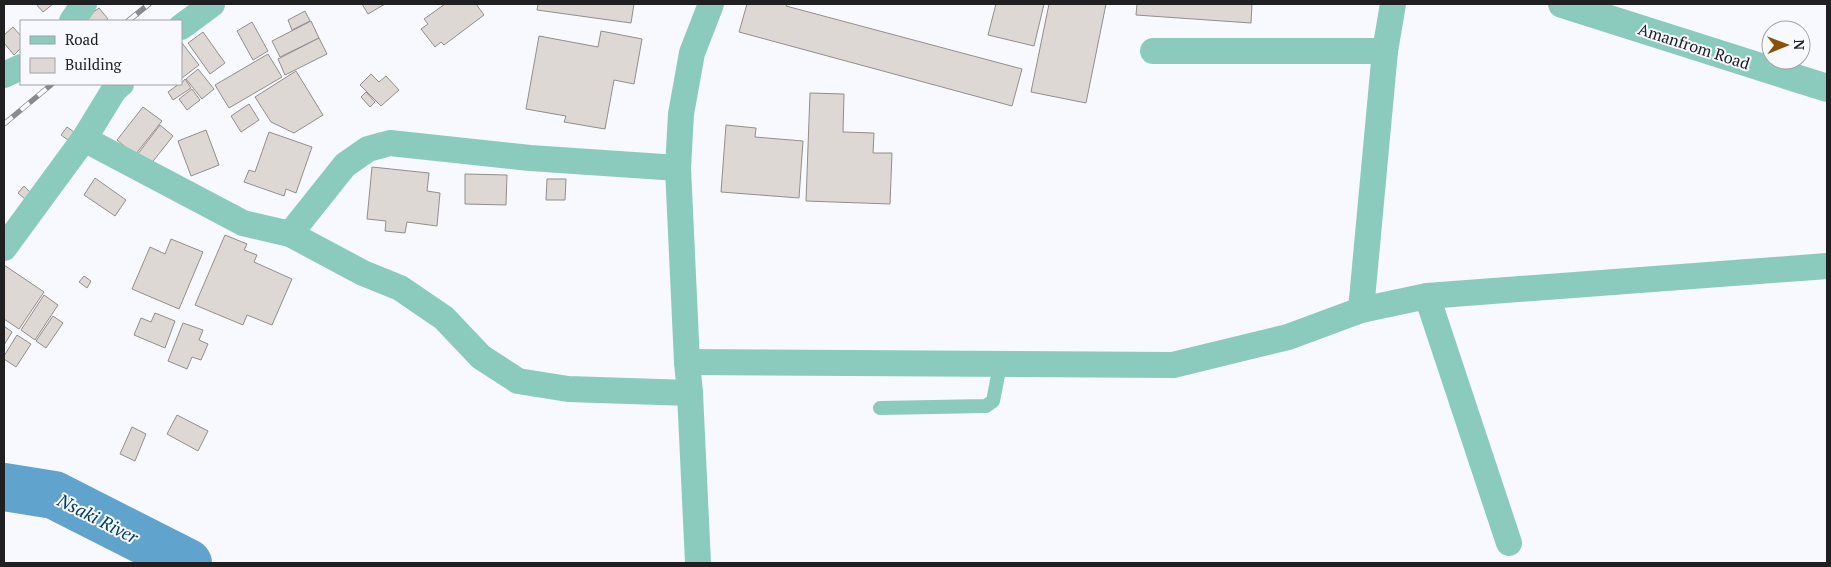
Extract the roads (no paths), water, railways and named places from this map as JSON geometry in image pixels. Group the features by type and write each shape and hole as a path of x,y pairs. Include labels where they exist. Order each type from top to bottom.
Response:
{"street":[{"path":"73,20 84,4"},
{"path":"182,27 212,4"},
{"path":"698,563 678,168 681,114 692,53 711,4"},
{"path":"1361,310 1385,51 1394,4"},
{"name":"Amanfrom Road","path":"1562,4 1827,88"},
{"path":"1153,51 1385,51"},
{"path":"4,75 20,67"},
{"path":"4,248 84,139 114,90 120,85"},
{"path":"84,139 243,223 290,234 363,273 400,288 444,318 481,357 518,381 568,389 690,393"},
{"path":"290,234 345,165 368,150 390,143 530,158 678,168"},
{"path":"687,362 1174,365 1288,337 1361,310 1427,296 1827,266"},
{"path":"1427,296 1509,543"}],"lane":[{"path":"880,408 986,406 993,401 1000,365"}],"waterway":[{"name":"Nsaki River","path":"4,487 54,495 188,563"}],"railway":[{"path":"129,20 149,4"},
{"path":"4,124 51,85"}]}
